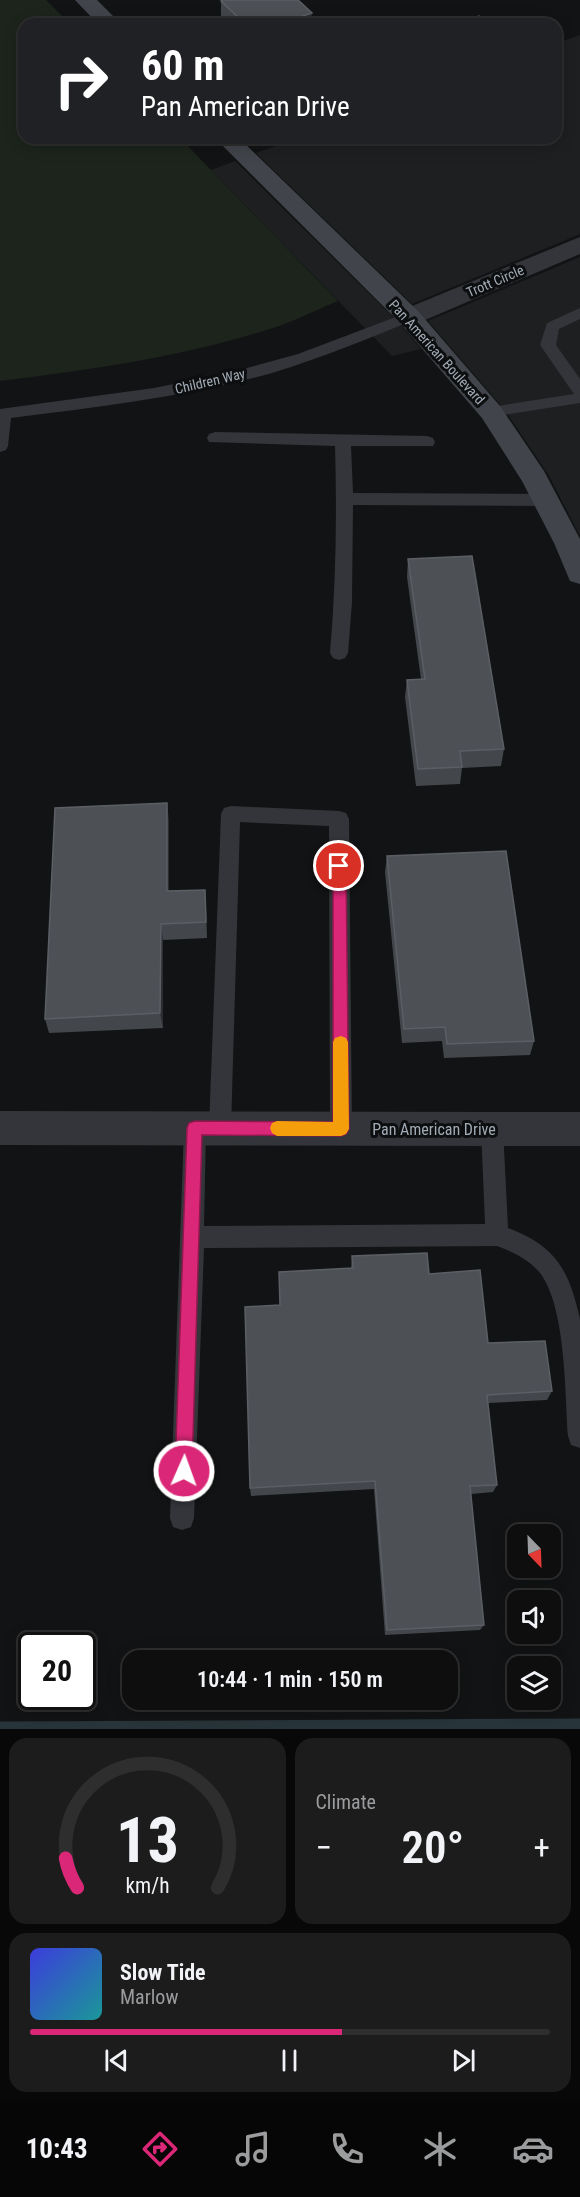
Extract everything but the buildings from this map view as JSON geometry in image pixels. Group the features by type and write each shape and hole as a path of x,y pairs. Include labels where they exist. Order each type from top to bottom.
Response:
{"street":[{"path":"86,0 104,18"},
{"name":"Pan American Boulevard","path":"232,144 409,317 491,412 534,478 580,573"},
{"name":"Trott Circle","path":"409,317 580,245"},
{"name":"Pan American Drive","path":"0,1128 580,1129"}],"lane":[{"path":"580,313 552,326 548,345 580,391"},
{"name":"Children Way","path":"0,446 3,414 119,399 208,382 302,358 409,317"},
{"path":"491,412 580,398"},
{"path":"215,438 427,442"},
{"path":"339,653 343,602 345,499 343,440"},
{"path":"345,499 546,500"},
{"path":"182,1518 193,1238 208,1128 231,814 339,819 341,1129"},
{"path":"492,1128 497,1235"},
{"path":"193,1238 497,1235 525,1244 548,1264 560,1282 567,1309 580,1436"}],"shaded area":[{"path":"0,0 46,0 64,18 18,18 18,144 186,144 338,301 279,326 170,355 0,381"},
{"path":"580,35 580,234 412,304 256,153 281,144 562,144 562,41"},
{"path":"235,161 398,322 421,349 392,356 211,170"},
{"path":"580,257 580,536 548,474 504,409 428,321"}],"waterway":[{"path":"0,1728 580,1725"}],"slow traffic":[{"path":"277,1128 341,1129 341,1042"}],"route":[{"path":"184,1471 195,1128 341,1129 339,866"}]}
